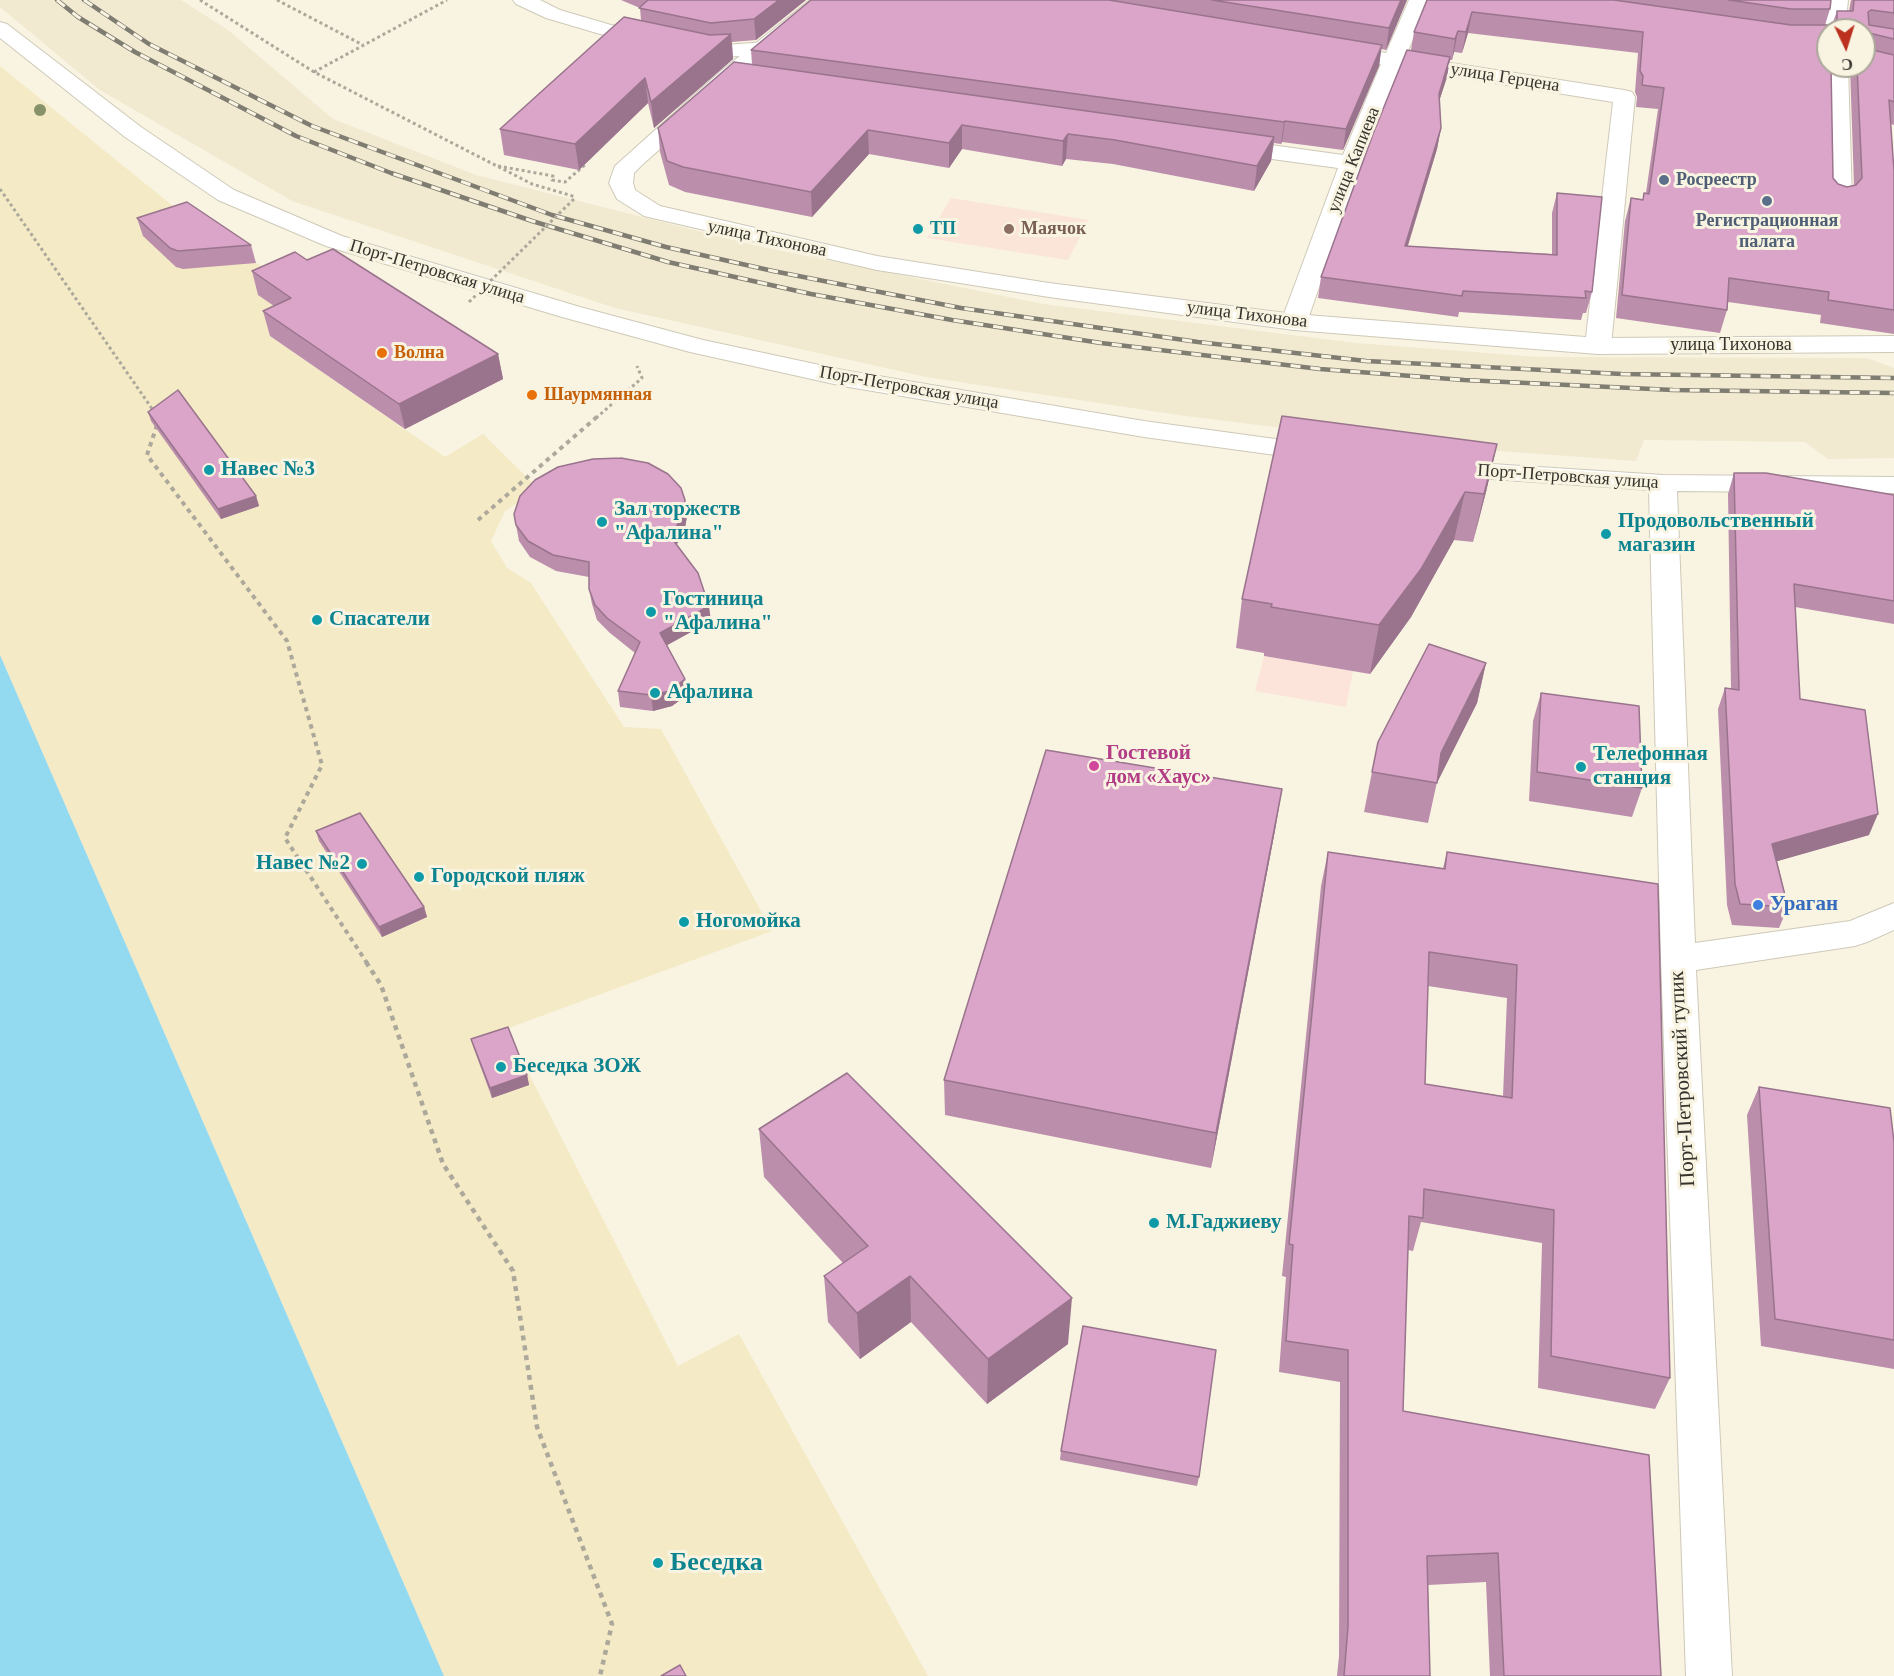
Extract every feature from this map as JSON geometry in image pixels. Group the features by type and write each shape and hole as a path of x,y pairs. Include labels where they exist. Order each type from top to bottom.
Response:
{"street":[{"path":"523,0 553,14 607,30 713,52 765,48"},
{"path":"729,76 823,0"},
{"name":"улица Капиева","path":"1294,322 1351,163 1419,0"},
{"path":"1832,18 1838,0"},
{"name":"Порт-Петровская улица","path":"0,28 133,132 226,195 334,241 571,312 678,341 843,378 1144,429 1341,456"},
{"name":"улица Герцена","path":"1313,47 1624,97 1598,346"},
{"path":"729,76 752,80"},
{"name":"улица Тихонова","path":"729,76 623,171 621,183 625,194 652,211 877,263 1049,290 1294,322 1598,346 1894,344"},
{"path":"1838,78 1840,200"},
{"path":"1210,144 1351,163"},
{"name":"Порт-Петровская улица","path":"1422,467 1663,483 1894,485"},
{"name":"Порт-Петровский тупик","path":"1663,483 1678,959 1709,1676"},
{"path":"1678,959 1855,933 1894,916"}],"path":[{"path":"200,0 314,72 491,165 532,184 576,197 469,302"},
{"path":"277,0 364,46"},
{"path":"314,72 447,0"},
{"path":"491,165 553,176 552,180"},
{"path":"0,189 159,418 147,454 287,641 322,765 285,838 381,985 443,1164 513,1270 537,1427 612,1624 600,1676"},
{"path":"478,520 642,378 635,359"}],"shaded area":[{"path":"0,0 181,0 228,30 333,119 476,175 753,245 1043,304 1356,343 1539,357 1867,358 1894,368 1894,458 1828,459 1805,442 1644,440 1636,461 1430,446 1185,416 926,377 615,308 292,201 100,90 0,7"},
{"name":"Маячок","path":"951,198 1089,220 1068,260 927,238"},
{"path":"1264,656 1353,671 1346,707 1255,691"}],"sand":[{"name":"Городской пляж","path":"0,66 184,215 287,283 366,291 270,336 445,457 483,434 539,489 505,511 491,541 507,568 531,583 624,727 661,729 772,931 506,1029 678,1366 739,1334 928,1676 444,1676 0,655"}],"water":[{"path":"0,655 444,1676 0,1676"}],"building":[{"path":"648,0 779,0 754,19 711,23 639,8"},
{"path":"811,0 1109,0 1382,45 1346,129 751,50"},
{"path":"1212,0 1401,0 1389,28"},
{"path":"1427,0 1614,0 1791,25 1816,25 1816,78 1831,78 1833,178 1838,184 1847,187 1856,185 1862,178 1858,78 1876,78 1876,51 1894,55 1894,102 1889,100 1894,171 1894,310 1828,300 1829,292 1729,278 1727,310 1622,295 1631,198 1643,200 1644,193 1649,194 1664,88 1642,85 1643,76 1640,71 1643,32 1472,12 1466,32 1458,31 1455,39 1414,32"},
{"path":"1729,0 1831,0 1830,9 1791,9"},
{"path":"1854,0 1894,0 1894,13 1871,10 1868,12 1868,18 1837,18 1837,11 1853,11"},
{"path":"624,17 710,35 731,34 651,102 645,78 575,144 500,129"},
{"path":"1876,26 1894,29 1894,39 1876,35"},
{"path":"1407,50 1450,57 1439,94 1441,128 1405,246 1557,255 1557,193 1602,197 1592,292 1585,291 1586,298 1463,291 1462,296 1321,277 1373,134"},
{"path":"734,62 1274,137 1257,166 1115,140 1068,134 1063,141 962,125 949,143 868,130 811,192 683,167 667,161 658,128"},
{"path":"187,202 251,245 178,251 170,248 137,218"},
{"path":"333,249 498,354 399,404 263,311 291,298 252,271 295,252 307,260"},
{"path":"178,390 256,496 218,509 148,412"},
{"path":"1282,416 1497,444 1484,494 1465,492 1421,569 1379,625 1271,607 1272,604 1242,599"},
{"path":"621,458 648,463 668,474 681,488 685,500 682,518 670,536 698,573 709,606 660,633 685,679 670,691 651,695 618,691 640,642 607,618 595,605 589,589 589,562 553,555 528,541 516,525 514,514 520,496 535,480 558,467 593,459"},
{"path":"1734,473 1766,473 1894,495 1894,601 1794,584 1800,699 1865,710 1878,814 1772,844 1788,907 1740,904 1735,884 1725,688 1739,690"},
{"path":"1429,644 1486,663 1441,753 1437,783 1372,772 1378,742"},
{"path":"1541,693 1639,706 1642,788 1537,772"},
{"path":"1046,750 1282,789 1216,1133 944,1080"},
{"name":"Навес №2","path":"360,813 424,907 379,927 316,831"},
{"path":"1328,852 1445,869 1447,852 1658,884 1670,1378 1551,1356 1554,1210 1424,1189 1423,1218 1409,1216 1403,1411 1649,1455 1661,1676 1504,1676 1498,1553 1427,1556 1430,1676 1344,1676 1348,1627 1348,1350 1286,1341 1293,1245 1289,1244","holes":["1429,952 1517,965 1512,1098 1425,1084"]},
{"name":"Беседка ЗОЖ","path":"508,1027 527,1075 490,1088 471,1039"},
{"path":"847,1073 1072,1298 988,1359 910,1276 857,1313 824,1276 868,1246 759,1129"},
{"path":"1759,1087 1890,1108 1894,1142 1894,1340 1775,1319"},
{"path":"1083,1326 1216,1350 1199,1477 1061,1451"},
{"path":"680,1665 686,1676 661,1676"}],"railway":[{"path":"57,0 78,17 135,52 296,136 391,173 532,221 668,262 811,294 952,320 1101,343 1320,369 1464,380 1673,390 1894,393"},
{"path":"84,0 149,44 312,126 552,215 666,247 773,271 961,308 1198,342 1366,361 1622,374 1894,378"}],"place":[{"name":"Росреестр","path":"1664,180"},
{"name":"Регистрационная палата","path":"1767,201"},
{"name":"ТП","path":"918,229"},
{"name":"Маячок","path":"1009,229"},
{"name":"Волна","path":"382,353"},
{"name":"Шаурмянная","path":"532,395"},
{"name":"Навес №3","path":"209,470"},
{"name":"Зал торжеств \"Афалина\"","path":"602,522"},
{"name":"Продовольственный магазин","path":"1606,534"},
{"name":"Гостиница \"Афалина\"","path":"651,612"},
{"name":"Спасатели","path":"317,620"},
{"name":"Афалина","path":"655,693"},
{"name":"Гостевой дом «Хаус»","path":"1094,766"},
{"name":"Телефонная станция","path":"1581,767"},
{"name":"Навес №2","path":"362,864"},
{"name":"Городской пляж","path":"419,877"},
{"name":"Ураган","path":"1758,905"},
{"name":"Ногомойка","path":"684,922"},
{"name":"Беседка ЗОЖ","path":"501,1067"},
{"name":"М.Гаджиеву","path":"1154,1223"},
{"name":"Беседка","path":"658,1563"}]}
